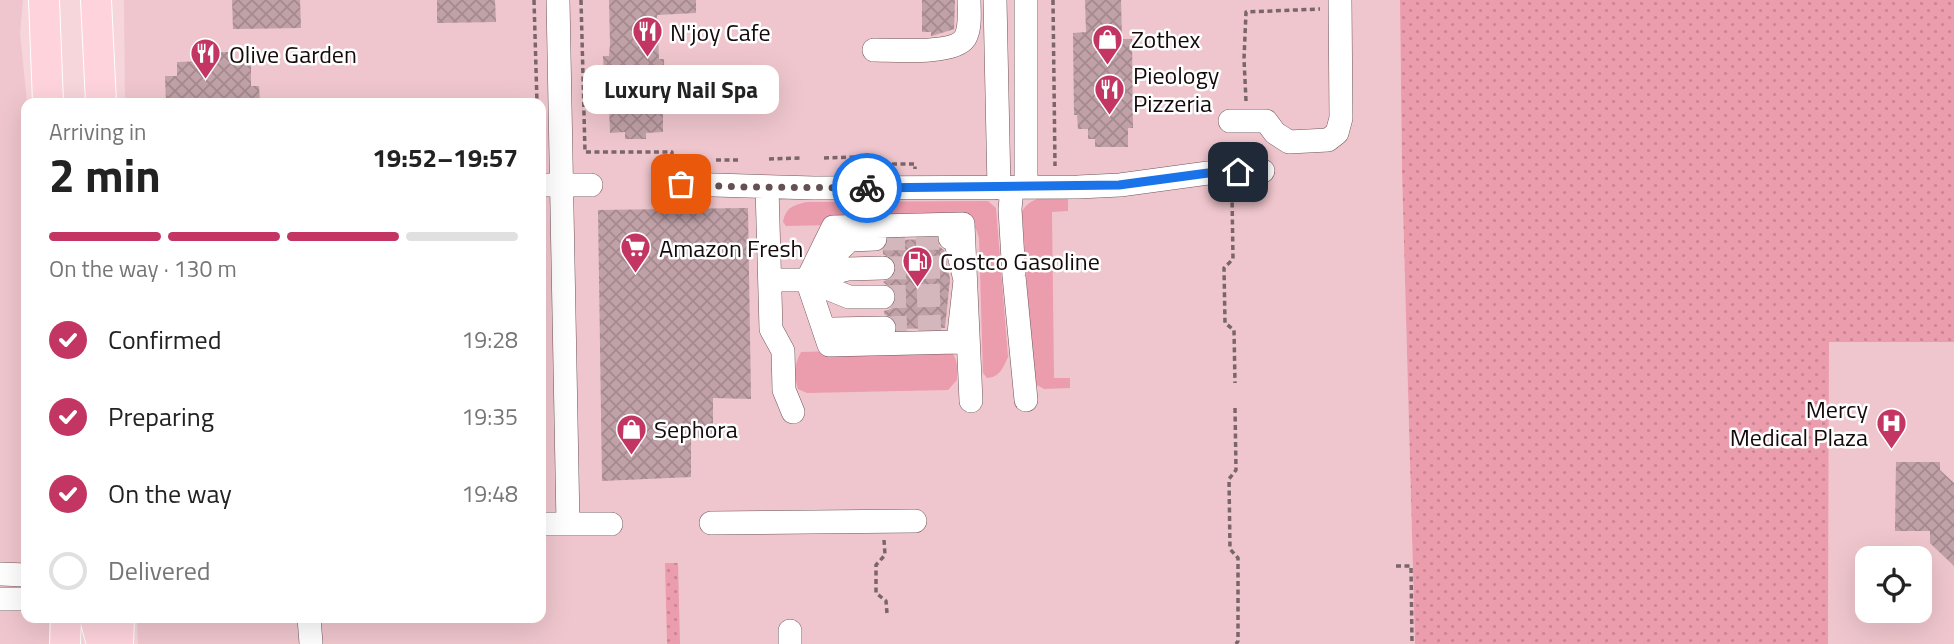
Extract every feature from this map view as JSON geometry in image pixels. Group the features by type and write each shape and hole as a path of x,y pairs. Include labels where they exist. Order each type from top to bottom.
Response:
{"main road":[{"path":"44,0 48,98"},
{"path":"96,0 101,98"},
{"path":"65,644 66,623"},
{"path":"96,623 102,644"},
{"path":"118,644 119,623"}],"lane":[{"path":"558,0 551,185 568,524"},
{"path":"874,50 945,48 959,44 967,36 969,0"},
{"path":"995,0 1012,188"},
{"path":"1026,0 1010,209 1026,400"},
{"path":"1239,121 1266,121 1275,133 1289,142 1328,140 1337,133 1341,118 1340,4"},
{"path":"681,184 1012,188 1119,185 1208,173 1263,171"},
{"path":"551,185 591,185"},
{"path":"767,187 771,329 783,351 784,390 793,412"},
{"path":"963,224 955,281 958,342 829,345 807,280 833,228 963,224"},
{"path":"950,238 955,239 955,325 951,326"},
{"path":"807,280 850,240 883,239"},
{"path":"770,280 807,280 848,269 883,268"},
{"path":"807,280 849,298 883,297"},
{"path":"807,280 834,330 884,327"},
{"path":"955,281 971,401"},
{"path":"711,523 915,522"},
{"path":"546,524 611,524"},
{"path":"0,574 21,575"},
{"path":"0,599 21,599"},
{"path":"309,623 311,643"}],"path":[{"path":"534,0 537,98"},
{"path":"582,0 585,152 672,152 672,160 681,160"},
{"path":"1053,0 1055,169"},
{"path":"1239,121 1246,12 1340,4"},
{"path":"769,159 800,158"},
{"path":"824,158 856,158 865,164"},
{"path":"716,160 741,160"},
{"path":"1232,186 1233,259 1224,268 1225,323 1234,330 1235,383"},
{"path":"1235,408 1236,470 1229,479 1230,549 1238,558 1236,644"},
{"path":"872,540 884,540 885,555 876,565 876,593 886,601 887,613"},
{"path":"1396,566 1411,566 1412,644"}],"shaded area":[{"path":"0,0 23,0 20,33 26,98 21,98 21,623 49,623 49,644 0,644"},
{"path":"124,0 1400,0 1415,644 138,644 137,623 546,623 546,98 125,98"},
{"path":"1400,0 1954,0 1954,342 1829,342 1828,644 1415,644"},
{"path":"1068,197 1068,211 1052,212 1054,378 1070,378 1070,388 1044,389 1037,385 1033,376 1022,211 1037,199"},
{"path":"988,201 996,208 1008,357 998,374 987,378 983,373 979,238 976,229 969,222 786,226 783,222 791,208 807,202"},
{"name":"Mercy Medical Plaza","path":"1829,342 1954,342 1954,644 1828,644"},
{"path":"945,348 953,354 957,366 957,380 948,390 807,393 798,389 795,375 801,352"},
{"path":"665,563 678,563 680,644 667,644"}],"building":[{"path":"232,0 300,0 301,28 233,29"},
{"path":"437,0 495,0 496,22 437,23"},
{"path":"609,0 696,0 696,13 657,15 659,59 664,59 665,112 663,132 646,133 646,139 625,139 625,132 610,133 609,106 605,106 603,56 609,56"},
{"path":"922,0 955,0 954,29 931,36 931,32 922,32"},
{"path":"1085,0 1121,0 1122,39 1132,39 1133,128 1128,128 1128,147 1095,147 1095,139 1088,139 1088,129 1078,129 1077,115 1074,115 1073,33 1086,32"},
{"name":"Olive Garden","path":"208,52 231,52 231,60 251,59 251,86 259,86 260,98 166,98 165,76 177,76 177,62 208,61"},
{"path":"748,208 751,399 713,398 713,438 691,438 691,477 602,481 598,210"},
{"name":"Costco Gasoline","path":"936,239 938,246 944,250 950,279 945,328 898,329 896,320 884,314 884,311 891,309 895,303 895,291 883,282 895,275 897,267 894,260 883,254 883,251 889,240"},
{"path":"1896,462 1940,462 1940,470 1954,483 1954,566 1930,543 1930,531 1895,531"}],"tunnel":[{"path":"882,239 950,238"},
{"path":"883,268 950,267"},
{"path":"883,297 951,295"},
{"path":"884,328 951,326"}],"way so far":[{"path":"681,184 867,188"}],"place":[{"name":"N'joy Cafe","path":"647,59"},
{"name":"Zothex","path":"1108,66"},
{"name":"Olive Garden","path":"206,81"},
{"name":"Pieology Pizzeria","path":"1110,116"},
{"name":"Luxury Nail Spa","path":"681,184"},
{"name":"Amazon Fresh","path":"636,275"},
{"name":"Costco Gasoline","path":"917,288"},
{"name":"Mercy Medical Plaza","path":"1891,450"},
{"name":"Sephora","path":"631,456"}],"route":[{"path":"867,188 1119,185 1208,173 1238,172"}]}
